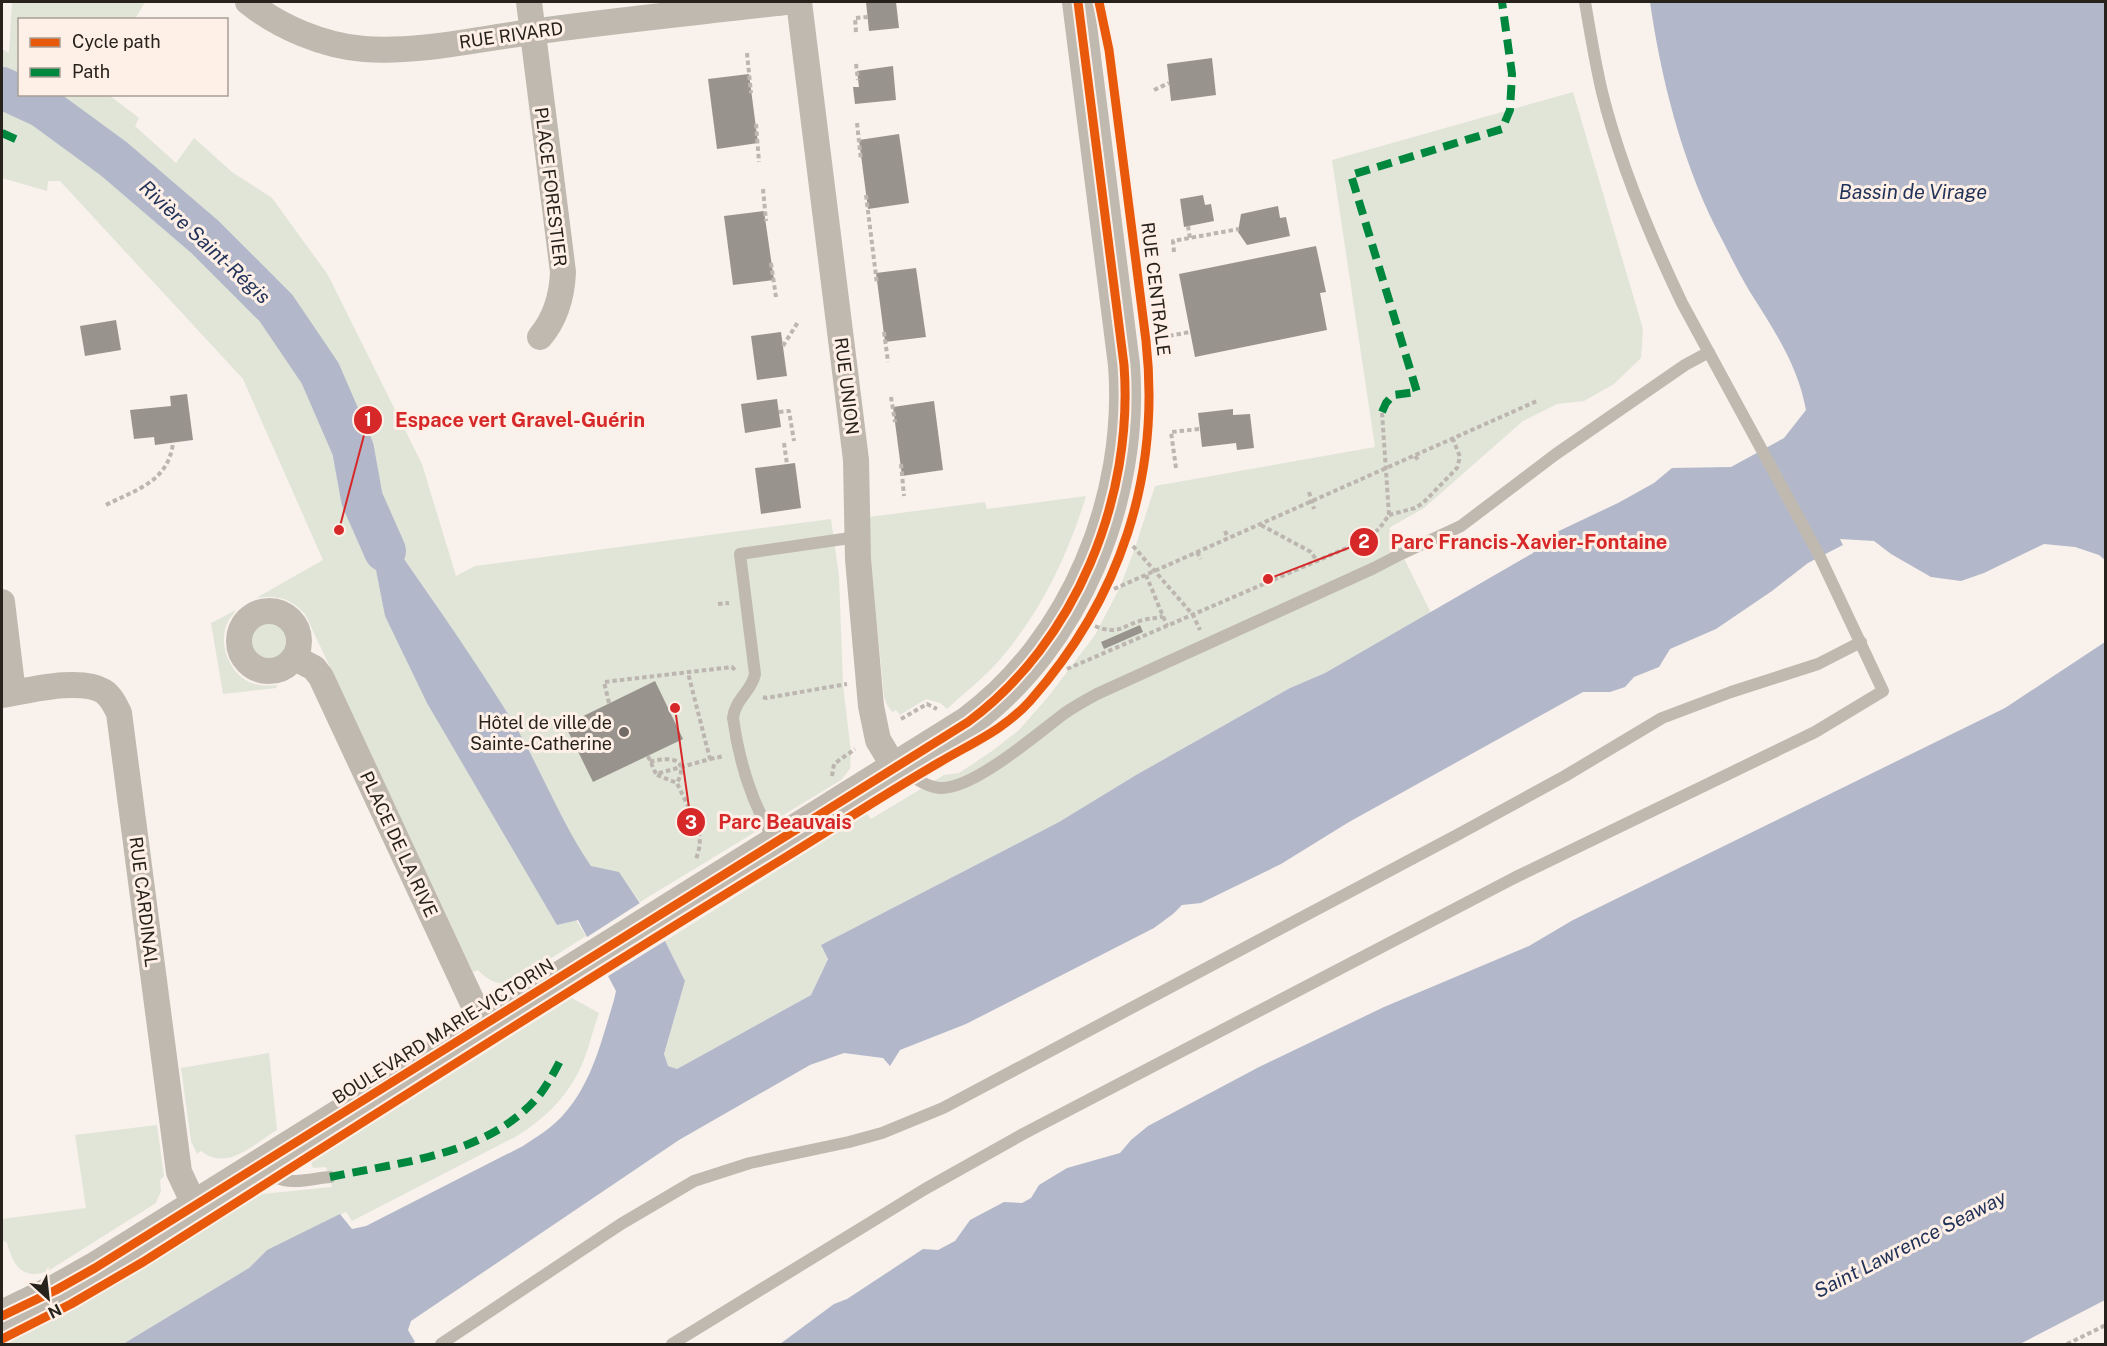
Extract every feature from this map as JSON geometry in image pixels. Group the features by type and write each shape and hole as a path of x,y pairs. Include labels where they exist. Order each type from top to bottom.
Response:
{"street":[{"name":"RUE RIVARD","path":"248,2 280,22 304,33 334,44 363,49 423,47 785,2"},
{"name":"PLACE FORESTIER","path":"529,2 563,272 558,305 548,327 540,337"},
{"name":"RUE UNION","path":"799,2 855,451 857,537 871,706 878,740 890,760 897,766"},
{"path":"897,766 985,709 1004,693 1040,650 1068,607 1088,567 1101,535 1114,490 1123,433 1125,384 1078,2"},
{"path":"2,602 7,694"},
{"name":"PLACE DE LA RIVE","path":"295,658 314,668 321,677 483,1025"},
{"name":"RUE CARDINAL","path":"7,694 85,685 105,692 119,713 179,1172 195,1206"},
{"name":"BOULEVARD MARIE-VICTORIN","path":"3,1312 76,1279 897,766"}],"lane":[{"path":"672,1344 925,1189 1023,1134 1514,878 1815,732 1883,691 1820,557 1708,352 1665,268 1630,180 1602,92 1586,2"},
{"path":"897,766 936,788 951,786 978,775 1014,752 1067,711 1097,694 1461,526 1556,454 1685,365 1708,352"},
{"path":"775,842 752,796 733,718 734,709 751,687 755,674 740,554 857,537"},
{"path":"441,1344 621,1224 694,1180 750,1163 882,1133 943,1108 1457,836 1565,776 1662,718 1731,692 1818,664 1861,642"},
{"path":"264,1163 272,1174 287,1181 330,1177"}],"path":[{"path":"856,32 855,18 867,17"},
{"path":"747,53 752,93"},
{"path":"856,64 858,80"},
{"path":"1154,90 1169,83"},
{"path":"857,123 861,160"},
{"path":"756,124 759,162"},
{"path":"763,189 766,221"},
{"path":"866,195 877,284"},
{"path":"1188,226 1190,238"},
{"path":"1174,252 1173,241 1239,229"},
{"path":"771,263 776,297"},
{"path":"783,346 798,322"},
{"path":"884,332 888,362"},
{"path":"1146,341 1190,332"},
{"path":"891,396 895,422"},
{"path":"1110,579 1104,595 1537,401"},
{"path":"779,412 789,411 794,441"},
{"path":"1382,412 1389,515"},
{"path":"1176,468 1171,432 1200,429"},
{"path":"1063,666 1167,626 1363,541 1379,528 1389,515 1415,508 1423,503 1457,468 1460,457 1453,439"},
{"path":"106,505 153,481 163,471 171,454 173,443"},
{"path":"784,443 787,464"},
{"path":"1415,456 1419,461"},
{"path":"901,464 904,496"},
{"path":"1309,492 1314,509"},
{"path":"1261,525 1311,552 1317,561"},
{"path":"1225,531 1228,538"},
{"path":"1124,542 1134,546 1193,615"},
{"path":"1197,552 1201,559"},
{"path":"1146,575 1167,626"},
{"path":"1091,623 1109,631 1144,619 1152,620 1163,616"},
{"path":"609,703 604,681 688,673 732,666"},
{"path":"656,774 710,759 688,673"},
{"path":"761,696 766,698 847,684"},
{"path":"901,719 927,704 946,714"},
{"path":"831,786 834,764 855,749"},
{"path":"648,756 656,774 677,783 699,832 695,863"},
{"path":"651,762 670,758 678,762 681,767 681,776 677,783"},
{"path":"2067,1344 2106,1325"}],"shaded area":[{"path":"12,2 145,2 136,18 18,18 18,96 110,96 139,118 135,126 176,163 194,138 232,172 272,198 328,275 422,464 456,576 475,566 831,519 839,576 843,685 851,752 850,769 841,780 640,902 619,873 591,866 571,838 514,725 429,594 363,501 385,616 586,936 512,983 498,983 478,970 473,972 305,614 294,604 283,599 256,598 323,560 243,379 60,181 48,181 47,191 2,178 2,49 9,53"},
{"path":"1573,92 1643,329 1641,358 1614,384 1584,401 1557,404 1523,421 1424,508 1389,528 1431,613 1325,673 1290,688 1136,775 1059,822 821,945 828,958 811,995 677,1069 668,1066 664,1054 685,981 665,941 867,814 871,819 944,775 959,773 1019,730 1048,697 1095,635 1120,587 1155,486 1375,447 1332,160"},
{"path":"1086,496 1070,542 1050,585 1025,627 995,665 947,709 940,703 926,699 900,715 896,710 892,712 884,696 870,553 869,517 985,502 987,509"},
{"path":"236,610 224,634 225,650 232,666 242,678 249,682 277,685 276,688 223,694 211,623"},
{"path":"269,623 281,629 287,641 281,653 269,659 257,653 251,641 257,629"},
{"path":"572,998 599,1013 582,1064 560,1100 536,1123 517,1136 352,1221 346,1212 267,1250 249,1268 123,1344 2,1344 79,1307 262,1194 332,1187 326,1167 313,1168 311,1162"},
{"path":"269,1053 277,1130 240,1154 230,1157 221,1159 211,1157 201,1151 197,1154 191,1141 181,1068"},
{"path":"157,1125 164,1176 160,1180 161,1191 156,1203 48,1271 31,1274 20,1268 12,1257 7,1242 2,1241 2,1219 86,1208 75,1135"}],"water":[{"name":"Bassin de Virage","path":"1650,2 2105,2 2105,560 2099,555 2075,547 2044,544 1984,573 1961,581 1931,577 1891,554 1874,541 1840,539 1843,545 1808,563 1716,629 1670,649 1659,667 1634,677 1625,687 1610,692 1583,692 1349,822 1281,864 1201,903 1182,905 1154,928 966,1024 900,1050 890,1066 883,1058 844,1053 810,1065 679,1140 411,1321 408,1330 415,1342 411,1344 123,1344 249,1268 267,1250 340,1214 352,1229 366,1226 523,1146 540,1135 564,1114 582,1089 595,1060 614,1000 616,991 578,920 557,925 427,703 385,616 362,499 513,722 591,866 619,872 665,941 685,981 664,1054 668,1066 677,1069 811,995 828,959 821,945 1059,822 1136,775 1290,688 1325,673 1533,553 1542,539 1618,503 1654,483 1672,468 1731,467 1784,438 1806,410 1802,394 1784,348 1737,268 1692,174 1666,88"},
{"name":"Saint Lawrence Seaway","path":"2105,642 2105,1300 2020,1344 780,1344 834,1304 847,1299 923,1249 938,1250 955,1241 970,1220 1004,1202 1022,1203 1031,1198 1039,1185 1067,1168 1120,1153 1148,1126 1259,1067 1384,1007 1529,946 1573,920 2005,708"}],"pier":[{"path":"643,901 668,939 605,978 584,939"}],"building":[{"path":"866,2 896,2 899,28 869,31"},
{"path":"1212,58 1216,95 1171,101 1167,64"},
{"path":"893,66 896,100 855,104 853,87 859,87 857,71"},
{"path":"749,74 758,143 717,149 708,79"},
{"path":"899,134 909,203 868,209 859,140"},
{"path":"1203,195 1205,205 1211,204 1214,221 1184,227 1180,199"},
{"path":"1278,206 1280,218 1286,217 1290,236 1247,245 1238,232 1241,214"},
{"path":"764,211 774,280 733,285 724,216"},
{"path":"1316,246 1326,292 1320,293 1327,330 1195,357 1179,274"},
{"path":"916,268 926,337 885,342 876,273"},
{"path":"116,320 121,350 85,356 80,326"},
{"path":"781,332 787,376 757,380 751,336"},
{"path":"187,394 193,440 155,445 154,437 134,439 130,410 171,406 170,396"},
{"path":"777,399 781,427 745,433 741,404"},
{"path":"934,401 943,470 902,476 893,407"},
{"path":"1233,409 1233,415 1250,414 1254,448 1237,450 1236,443 1202,447 1198,413"},
{"path":"795,463 801,508 761,514 755,468"},
{"path":"1140,625 1143,632 1104,649 1101,642"},
{"name":"Hôtel de ville de Sainte-Catherine","path":"655,681 683,739 593,782 565,725"}],"waterway":[{"name":"Rivière Saint-Régis","path":"2,88 18,95"},
{"name":"Rivière Saint-Régis","path":"19,96 43,107 114,159 205,237 276,308 320,373 353,449 362,499 385,551"}],"marked path":[{"path":"1382,412 1393,395 1417,392 1351,175 1502,129 1510,110 1512,74 1502,2"},
{"path":"2,133 20,141"},
{"path":"330,1177 444,1153 497,1130 521,1114 541,1093 562,1057"}],"cycle path":[{"path":"2,1316 95,1268 968,722 1006,689 1039,651 1067,609 1090,563 1108,515 1119,466 1125,415 1124,365 1078,2"},
{"name":"RUE CENTRALE","path":"2,1339 71,1304 143,1262 624,957 901,785 988,735 1010,720 1030,701 1061,662 1088,621 1110,578 1127,534 1140,488 1147,440 1149,391 1146,341 1109,50 1099,2"}],"place":[{"name":"Espace vert Gravel-Guérin","path":"339,530"},
{"name":"Parc Francis-Xavier-Fontaine","path":"1268,579"},
{"name":"Parc Beauvais","path":"675,708"},
{"name":"Hôtel de ville de Sainte-Catherine","path":"624,732"}]}
